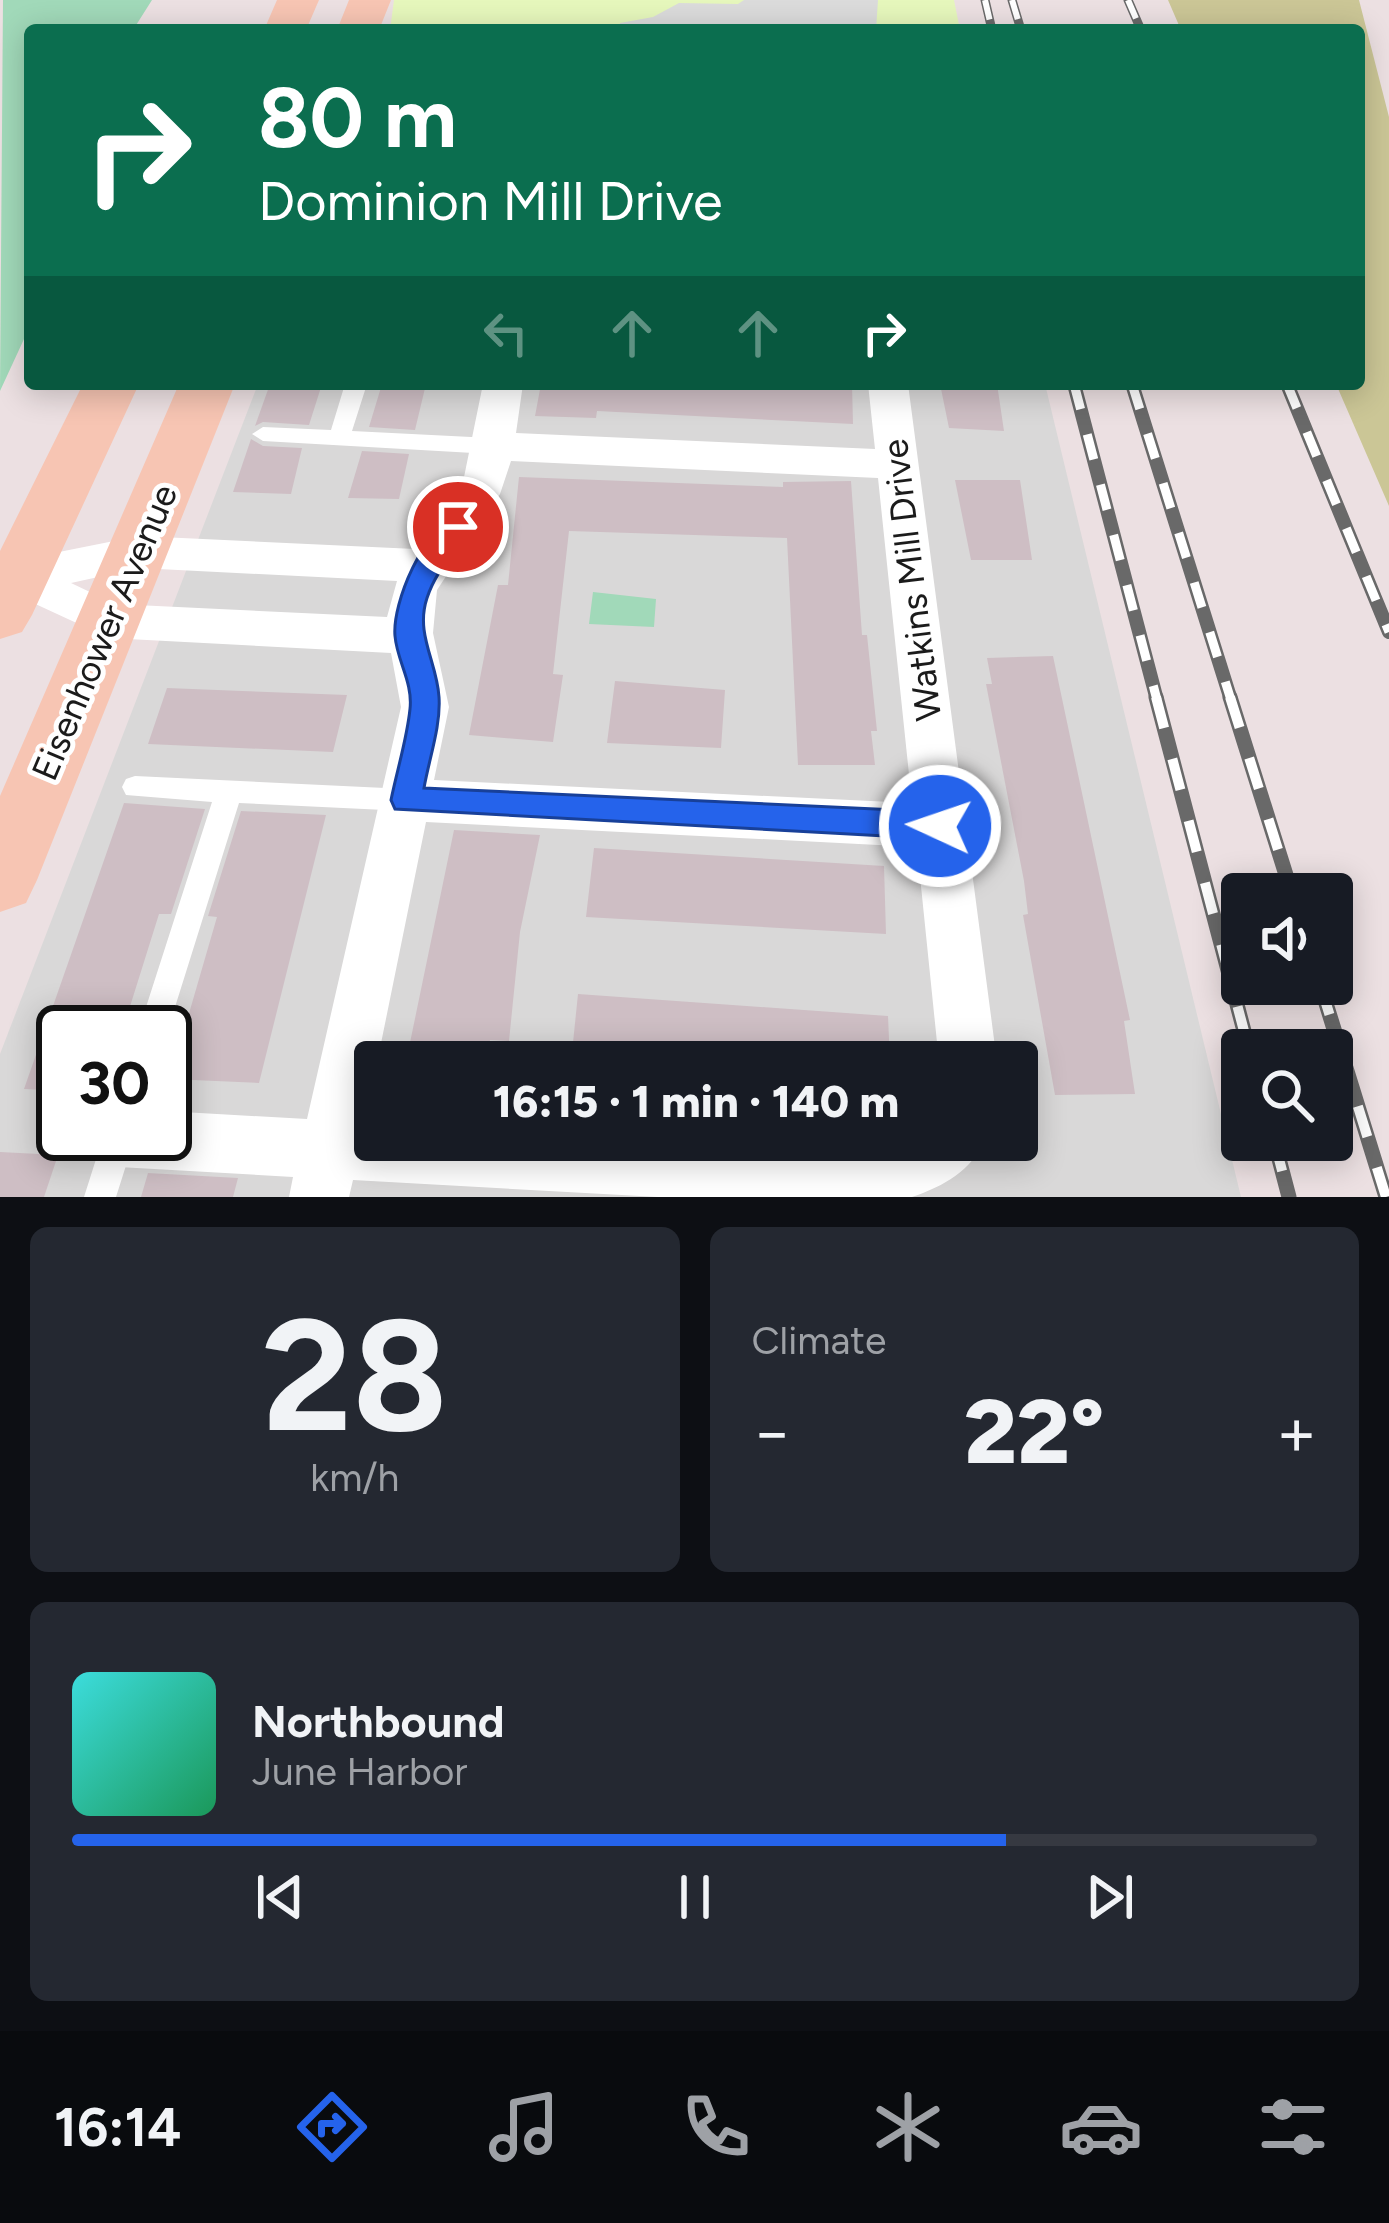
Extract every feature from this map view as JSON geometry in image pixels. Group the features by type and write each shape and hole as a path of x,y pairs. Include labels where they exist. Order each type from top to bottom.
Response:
{"main road":[{"path":"9,596 108,390"},
{"name":"Eisenhower Avenue","path":"0,880 205,390"}],"street":[{"path":"324,1173 425,707 409,636 412,602 426,566 482,490 502,390"},
{"name":"Watkins Mill Drive","path":"889,390 966,1041"},
{"path":"491,446 898,464"},
{"path":"9,596 139,552 426,566"},
{"path":"9,596 109,621 409,636"},
{"path":"406,800 940,826"},
{"path":"192,1149 324,1173 763,1185 878,1179 925,1161"}],"lane":[{"path":"327,24 362,19 407,24"},
{"path":"339,438 354,390"},
{"path":"263,434 491,446"},
{"path":"136,787 406,800"},
{"path":"162,1005 229,792"},
{"path":"100,1197 112,1161"}],"shaded area":[{"path":"3,0 152,0 137,24 24,24 24,339 0,391"},
{"path":"394,0 954,0 959,24 391,24"},
{"path":"744,0 878,0 876,24 620,24 653,17 679,3 738,4"},
{"path":"1168,0 1359,0 1389,117 1389,506 1339,390 1365,390 1365,24 1178,24"},
{"path":"256,390 1046,390 1221,1114 1221,1161 1232,1161 1241,1197 0,1197 0,1054"},
{"path":"593,592 656,599 654,627 589,624"}],"building":[{"path":"268,390 320,390 309,425 263,422 255,426"},
{"path":"380,390 425,390 415,430 369,427"},
{"path":"540,390 852,390 853,424 597,411 596,418 535,416"},
{"path":"941,390 998,390 1004,431 949,428"},
{"path":"251,439 263,446 302,448 291,494 233,492"},
{"path":"362,451 409,454 399,499 348,498"},
{"path":"519,477 783,487 783,482 851,481 862,635 867,635 877,731 871,731 875,765 798,765 787,538 569,531 553,674 563,675 553,742 469,735 498,585 508,585"},
{"path":"955,480 1020,480 1032,560 971,560"},
{"path":"1053,656 1130,1020 1124,1021 1135,1094 1055,1095 1023,915 1028,914 1024,881 986,684 992,684 987,658"},
{"path":"615,681 725,690 721,748 607,743"},
{"path":"167,688 347,695 333,752 148,744"},
{"path":"124,803 205,809 171,914 159,914 130,1005 53,1005"},
{"path":"241,811 326,815 259,1083 192,1080 191,1005 217,917 208,916"},
{"path":"454,830 540,835 520,932 509,1041 410,1041"},
{"path":"594,848 884,866 886,934 586,917"},
{"path":"578,994 888,1016 889,1041 573,1041"},
{"path":"36,1055 36,1090 24,1089"},
{"path":"0,1152 36,1154 36,1161 56,1161 44,1197 0,1197"},
{"path":"148,1173 238,1178 233,1197 141,1197"}],"railway":[{"path":"985,0 991,24"},
{"path":"1012,0 1019,24"},
{"path":"1128,0 1138,24"},
{"path":"1076,390 1157,700"},
{"path":"1134,390 1231,700"},
{"path":"1289,390 1389,632"},
{"path":"1156,697 1243,1029"},
{"path":"1230,697 1285,873"},
{"path":"1327,1005 1386,1197"},
{"path":"1280,1161 1289,1197"}],"route":[{"path":"458,527 426,566 412,602 409,636 425,707 406,800 940,826"}]}
